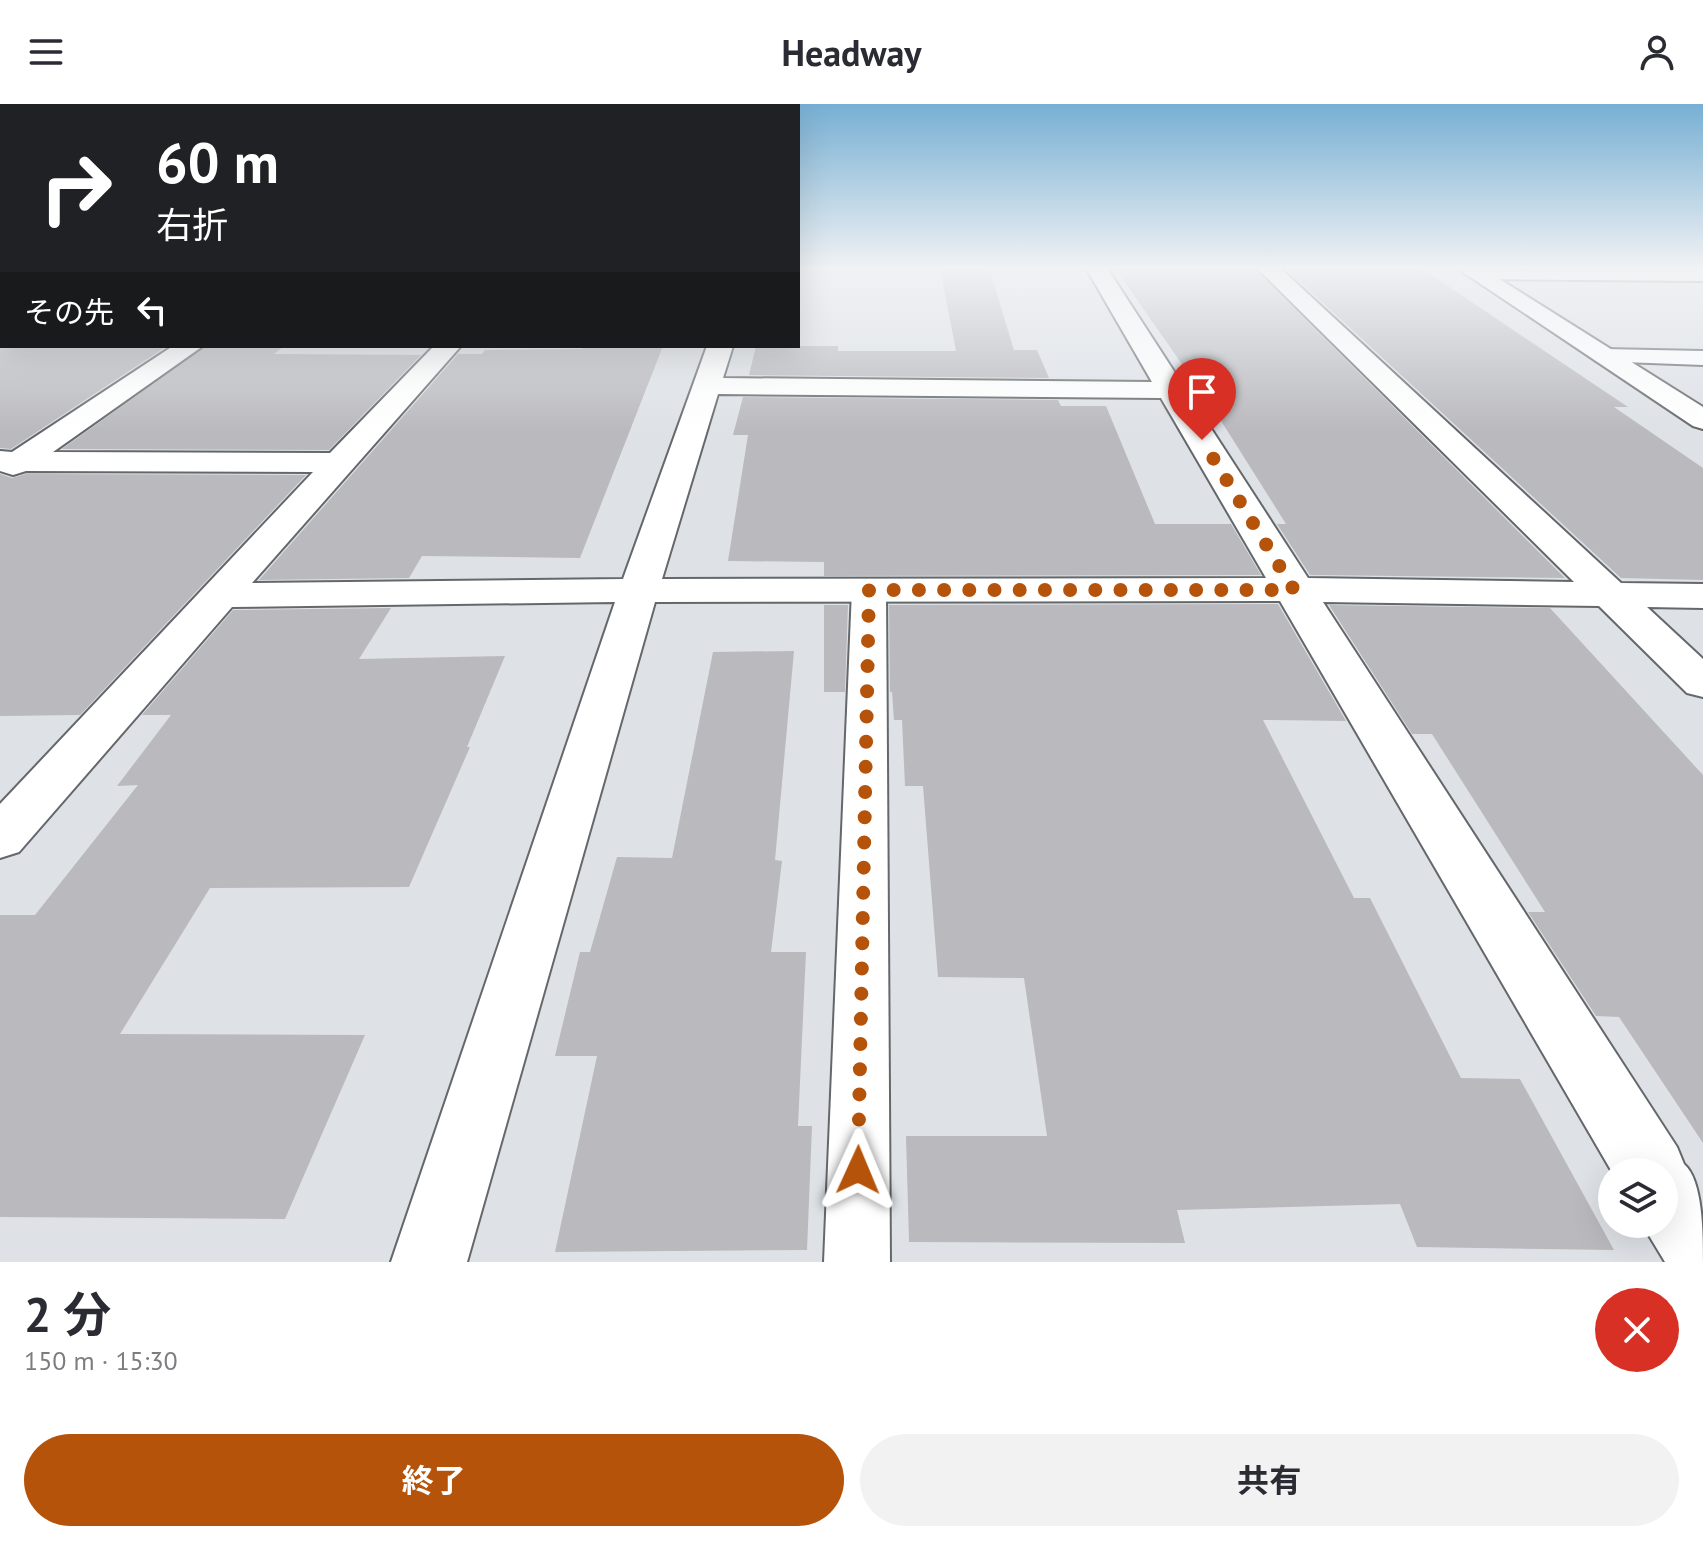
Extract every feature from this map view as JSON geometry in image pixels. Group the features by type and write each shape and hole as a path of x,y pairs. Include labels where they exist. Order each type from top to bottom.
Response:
{"street":[{"path":"1129,322 1643,1158"},
{"path":"1324,322 1703,683"},
{"path":"1551,322 1703,420"},
{"path":"6,466 187,348"},
{"path":"0,838 446,348"},
{"path":"429,1262 639,589 713,366 1171,390"},
{"path":"6,466 339,463"},
{"path":"219,595 639,589 1294,590 1703,596"},
{"path":"1678,1215 1703,1255"}],"lane":[{"path":"1604,356 1703,358"},
{"path":"857,1262 869,590"}],"building":[{"path":"950,322 1005,322 1014,350 1037,350 1049,378 749,375 756,348 838,346 838,351 956,351"},
{"path":"1153,322 1308,322 1565,578 1310,575 1277,524 1286,524 1218,416"},
{"path":"1344,322 1501,322 1628,407 1614,407 1703,468 1703,580 1621,578"},
{"path":"0,348 164,348 11,449 0,448"},
{"path":"203,348 282,348 274,354 421,355 329,450 62,449"},
{"path":"662,348 580,558 422,556 409,578 259,580 458,354 482,354 485,350"},
{"path":"743,397 1058,400 1061,406 1106,406 1155,524 1231,524 1261,575 824,576 824,562 728,561 748,435 733,435"},
{"path":"0,474 12,478 26,474 306,475 80,715 0,716"},
{"path":"1278,604 1346,721 1263,720 1354,898 1370,898 1461,1078 1520,1079 1598,1221 1598,1238 1607,1238 1614,1250 1417,1247 1400,1204 1177,1210 1185,1243 909,1242 906,1136 1047,1136 1024,978 938,977 923,786 905,786 902,720 894,720 890,692 889,605"},
{"path":"824,605 848,605 845,692 824,692"},
{"path":"1329,605 1550,608 1703,775 1703,1143 1619,1017 1596,1016 1528,912 1545,912 1432,734 1412,734"},
{"path":"391,608 359,659 505,656 467,747 470,747 409,887 210,888 120,1034 365,1035 285,1219 0,1217 0,915 35,915 138,785 117,786 171,715 142,715 233,610"},
{"path":"794,651 775,860 782,861 771,952 806,952 798,1126 812,1126 807,1250 555,1252 597,1056 555,1056 580,952 590,952 617,857 672,858 713,652"}],"route":[{"path":"858,1170 869,590 1294,590 1202,440"}]}
